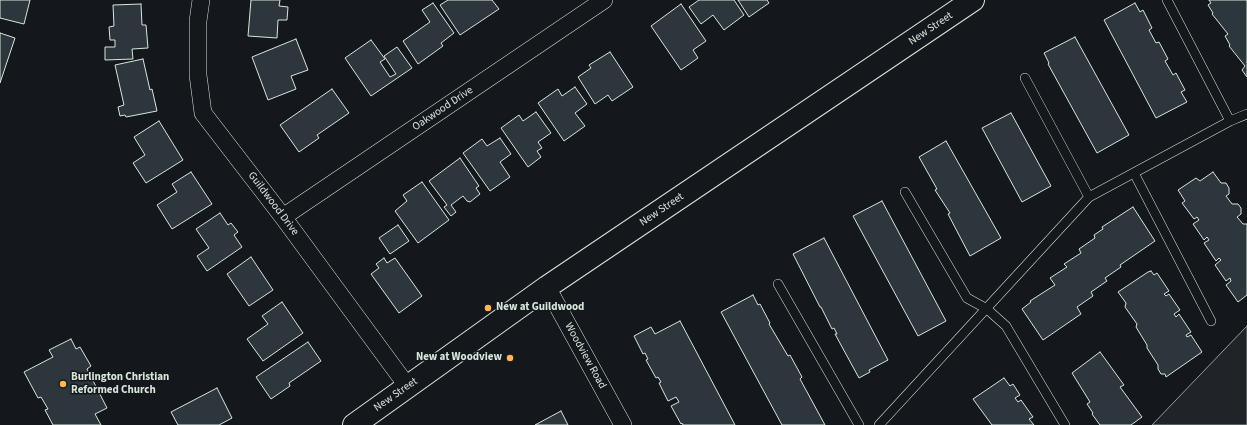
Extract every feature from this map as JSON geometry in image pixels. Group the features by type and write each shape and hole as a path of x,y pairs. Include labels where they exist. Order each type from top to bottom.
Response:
{"main road":[{"name":"New Street","path":"354,425 547,287 974,0"}],"street":[{"name":"Guildwood Drive","path":"201,0 198,21 198,75 204,113 283,217 408,387"},
{"name":"Oakwood Drive","path":"283,217 604,0"},
{"name":"Woodview Road","path":"547,287 623,425"}],"lane":[{"path":"1168,0 1230,121"},
{"path":"1025,78 1089,198"},
{"path":"878,425 1089,198 1230,121 1247,114"},
{"path":"1134,173 1211,321"},
{"path":"904,192 967,298 987,309 1006,326 1064,425"},
{"path":"778,284 859,425"}],"shaded area":[{"path":"1247,326 1247,425 1152,425"}],"building":[{"path":"0,0 30,0 24,24 0,18"},
{"path":"251,0 280,0 279,6 288,7 287,20 278,20 277,38 248,36"},
{"path":"448,0 492,0 499,9 460,35 440,5"},
{"path":"699,0 734,0 744,15 724,30 713,15 701,24 689,7"},
{"path":"738,0 767,0 769,3 749,17"},
{"path":"1209,0 1247,0 1247,77 1242,70 1245,66 1229,46 1230,45 1225,36 1228,34 1212,14 1213,13 1208,5 1211,3"},
{"path":"433,3 454,33 441,43 443,46 418,64 403,41 430,22 422,10"},
{"path":"1135,3 1140,12 1143,10 1152,28 1149,30 1156,43 1159,42 1168,59 1165,61 1173,75 1176,73 1185,90 1181,92 1187,102 1156,118 1104,20"},
{"path":"141,4 142,25 146,25 148,48 132,49 133,59 105,60 105,47 115,47 115,40 110,40 109,27 114,26 113,5"},
{"path":"681,4 706,41 693,50 698,58 681,70 651,26"},
{"path":"0,33 15,38 0,83"},
{"path":"1075,37 1129,135 1097,153 1048,64 1049,63 1044,53"},
{"path":"296,39 308,70 291,76 296,89 268,100 252,57"},
{"path":"371,40 385,59 380,62 390,77 396,74 384,56 397,47 412,68 371,96 345,58"},
{"path":"610,52 633,87 612,101 608,95 595,104 578,77 591,68 589,65"},
{"path":"143,59 150,90 152,89 157,111 126,117 125,115 120,116 118,107 124,105 115,65"},
{"path":"575,87 587,104 575,113 585,126 564,141 538,103 558,89 562,96"},
{"path":"332,89 349,113 317,135 319,138 299,152 280,125"},
{"path":"536,112 551,133 538,142 542,148 537,151 541,157 528,167 501,128 519,115 523,121"},
{"path":"1011,113 1051,186 1022,202 982,128"},
{"path":"159,121 183,160 146,183 133,163 145,155 134,137"},
{"path":"500,138 511,154 500,162 510,177 490,191 463,153 482,139 487,146"},
{"path":"946,141 1001,238 970,256 948,214 950,213 935,190 937,189 919,157"},
{"path":"460,158 479,186 476,188 480,194 470,202 463,196 451,205 456,212 451,216 444,207 447,205 429,181"},
{"path":"191,172 212,204 172,229 157,205 177,192 172,184"},
{"path":"1213,172 1221,183 1226,183 1229,188 1229,194 1226,196 1232,204 1238,204 1241,208 1241,214 1237,217 1243,224 1247,224 1247,295 1238,302 1226,285 1231,281 1230,278 1226,281 1215,265 1221,260 1219,258 1216,261 1204,243 1209,240 1207,237 1204,240 1193,224 1199,220 1197,217 1194,219 1182,203 1185,201 1178,190 1196,178 1200,181"},
{"path":"422,182 449,220 418,243 395,211 407,201 403,195"},
{"path":"882,201 946,321 918,336 853,216"},
{"path":"1133,207 1155,241 1120,265 1121,267 1105,278 1107,281 1091,292 1093,296 1077,307 1081,314 1043,340 1022,309 1031,302 1030,301 1055,285 1050,278 1067,267 1064,264 1081,253 1079,249 1095,238 1094,235 1103,229 1102,227"},
{"path":"220,213 228,225 231,223 238,232 234,235 242,247 207,271 197,256 209,248 196,229"},
{"path":"398,225 409,241 390,254 379,238"},
{"path":"824,238 888,360 869,370 870,372 859,378 835,334 837,334 834,328 832,329 793,254"},
{"path":"251,257 273,290 249,306 227,274"},
{"path":"384,258 387,263 395,258 422,296 399,313 371,274 379,268 376,264"},
{"path":"1151,271 1154,275 1157,273 1169,291 1164,294 1166,296 1169,294 1180,310 1174,314 1176,317 1179,314 1191,332 1186,335 1187,337 1191,335 1202,352 1166,377 1165,374 1161,374 1158,369 1158,365 1136,327 1137,324 1125,307 1126,303 1118,292"},
{"path":"753,295 758,305 760,304 770,323 769,324 788,356 790,355 802,377 800,379 825,425 782,425 721,312"},
{"path":"282,302 303,333 263,361 247,339 268,324 262,316"},
{"path":"680,321 735,425 681,424 671,406 679,402 676,397 668,401 659,383 661,382 658,377 656,378 646,360 648,359 645,353 643,354 634,336 651,327 655,334"},
{"name":"Burlington Christian Reformed Church","path":"71,339 76,349 80,347 91,366 87,369 107,408 95,414 101,425 53,425 45,410 48,409 41,397 38,398 24,372 53,357 49,350"},
{"path":"308,342 321,361 289,383 290,386 271,399 256,377"},
{"path":"1100,352 1124,385 1120,387 1142,417 1131,425 1100,425 1087,404 1090,402 1072,373"},
{"path":"1004,378 1010,386 1013,384 1020,395 1015,398 1018,402 1021,400 1033,417 1029,419 1034,425 992,425 973,399"},
{"path":"217,388 232,418 219,425 178,425 171,412"},
{"path":"561,411 568,425 535,425"}],"place":[{"name":"New at Guildwood","path":"488,308"},
{"name":"New at Woodview","path":"510,358"},
{"name":"Burlington Christian Reformed Church","path":"63,384"}]}
